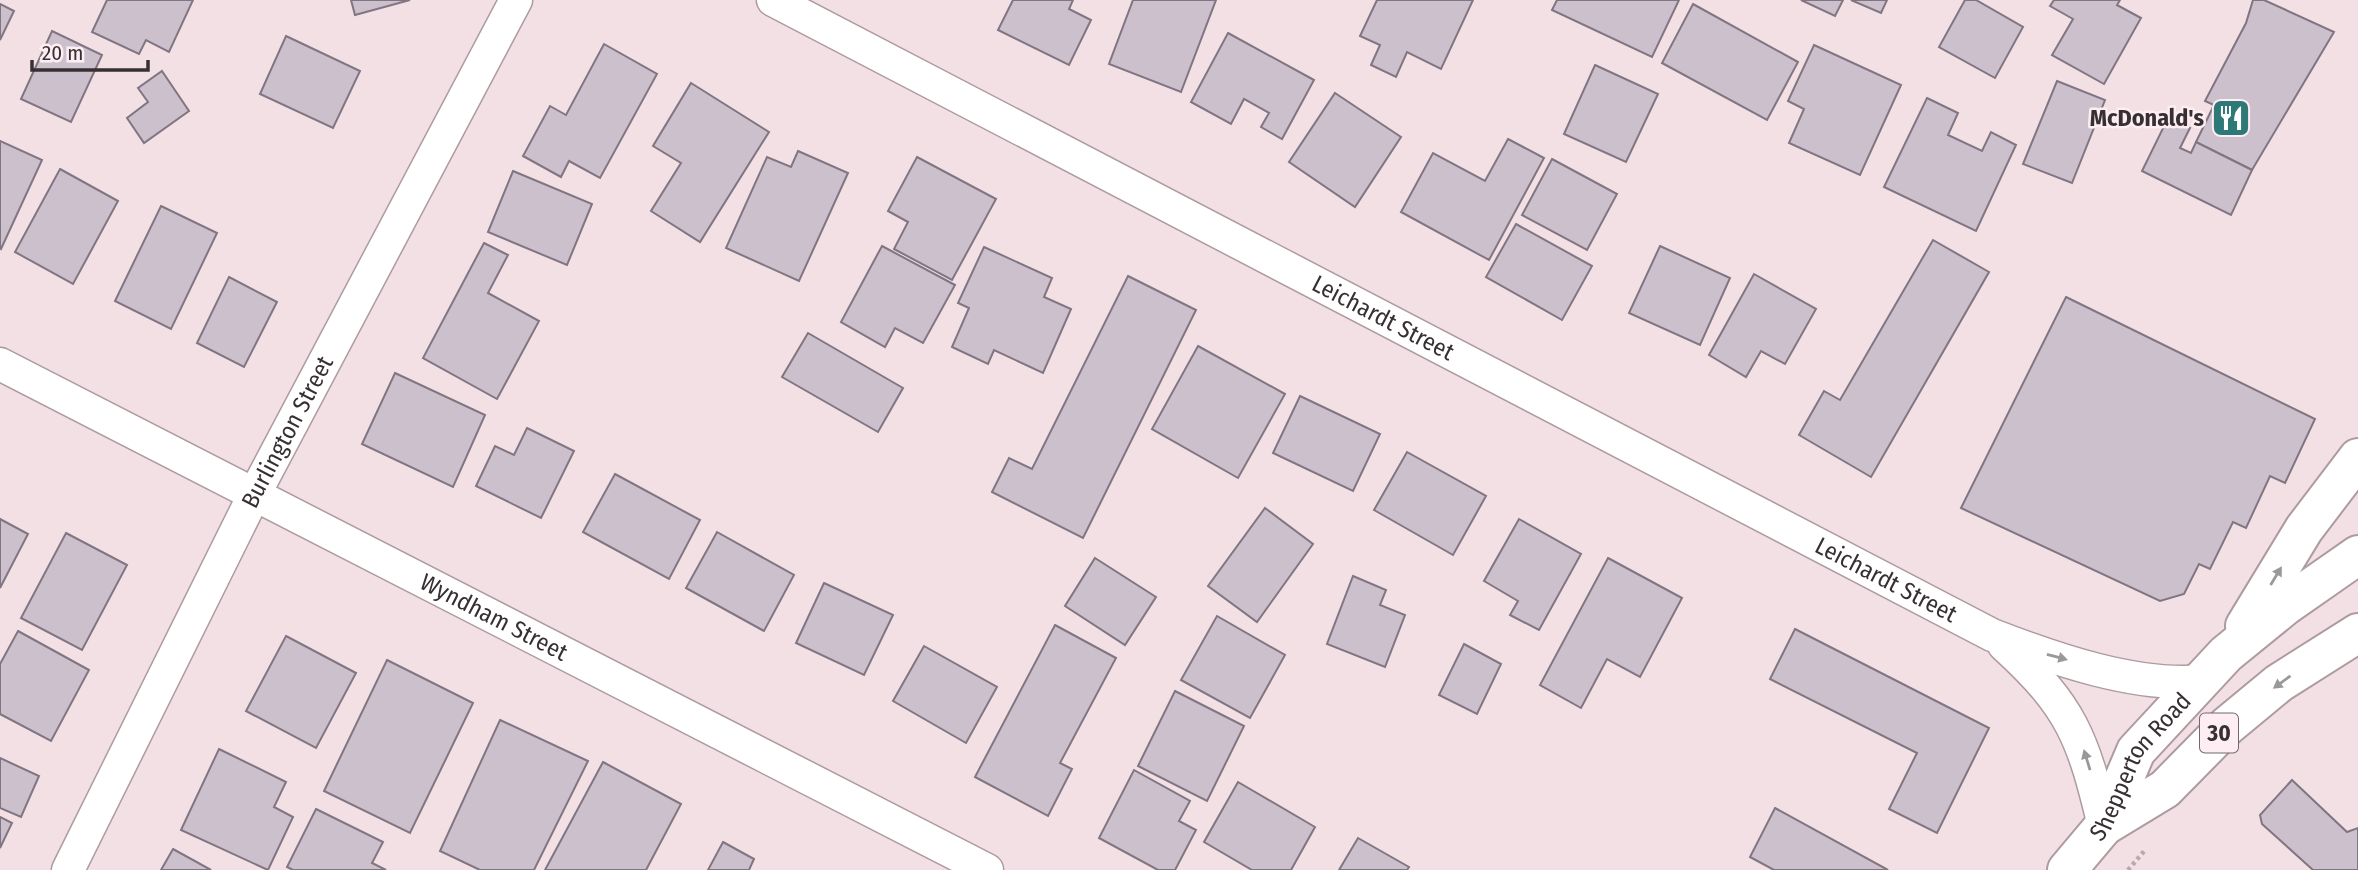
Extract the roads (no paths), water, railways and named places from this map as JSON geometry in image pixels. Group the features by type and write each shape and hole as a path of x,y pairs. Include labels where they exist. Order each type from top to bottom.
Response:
{"highway":[{"path":"2215,667 2304,529 2358,458"},
{"name":"Shepperton Road","path":"2104,826 2136,751 2215,667 2285,606 2358,555"},
{"name":"Shepperton Road","path":"2104,826 2165,789 2227,726 2279,683 2358,633"},
{"name":"30","path":"2067,870 2104,826"}],"street":[{"name":"Burlington Street","path":"68,870 254,495 516,0"},
{"name":"Leichardt Street","path":"773,0 1992,635 2031,650 2106,671 2161,681 2215,667"},
{"name":"Wyndham Street","path":"0,363 987,870"},
{"name":"Leichardt Street","path":"1992,635 2052,692 2072,725 2087,755 2104,826"}],"place":[{"name":"McDonald's","path":"2231,118"}]}
